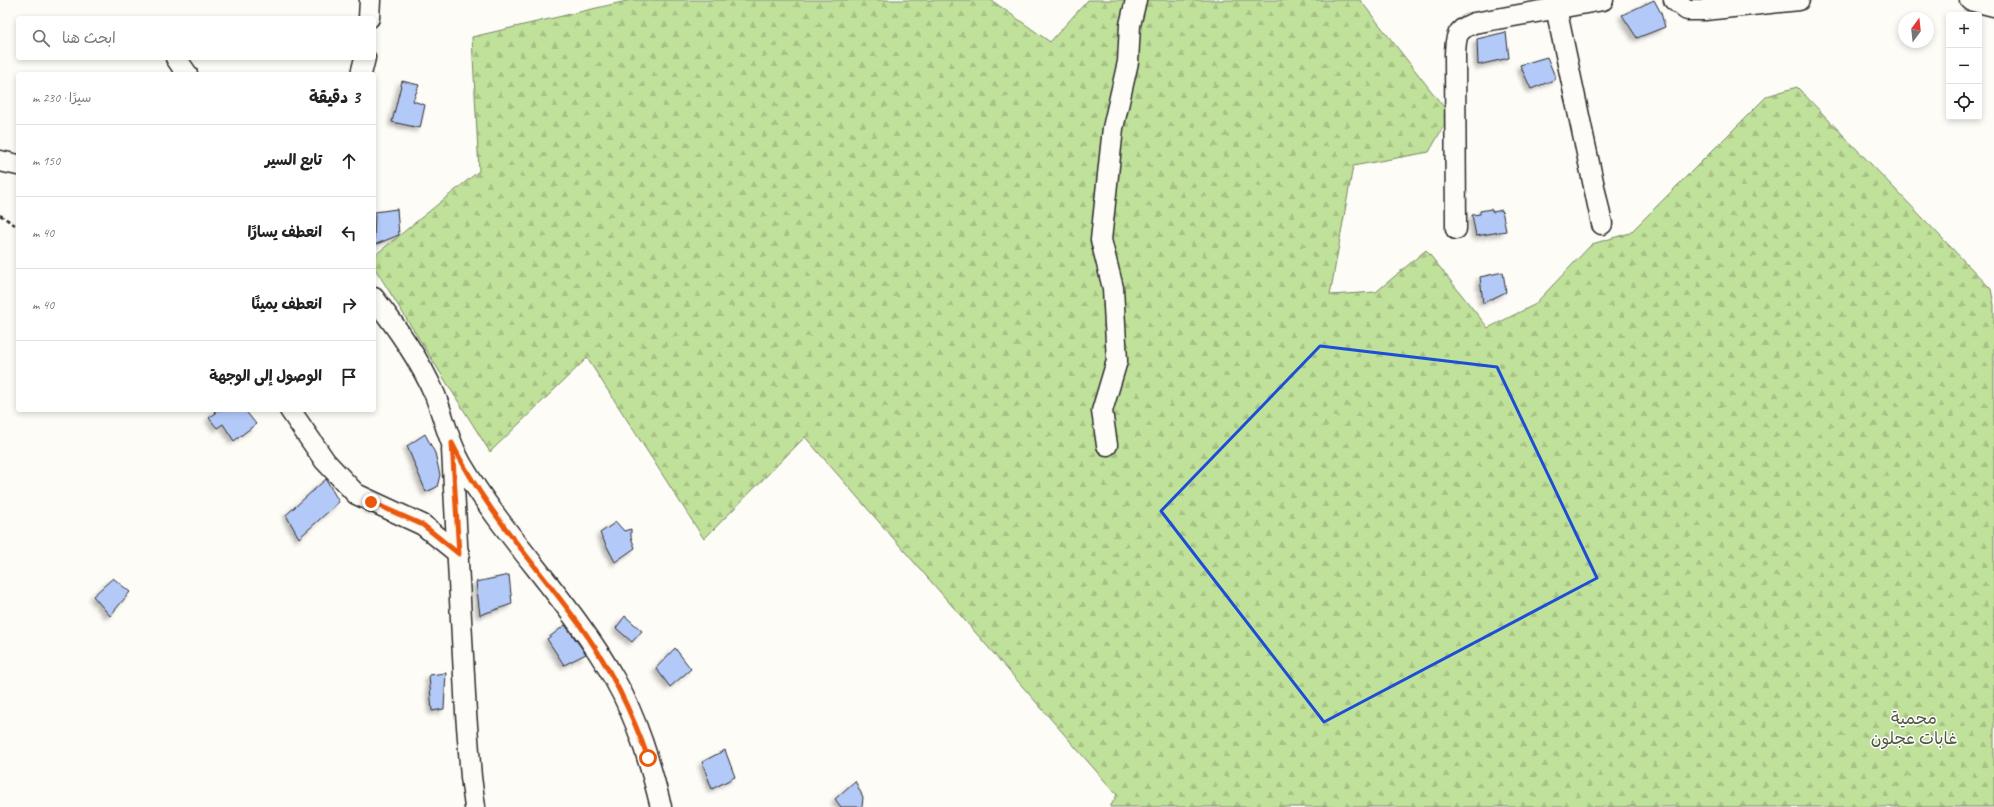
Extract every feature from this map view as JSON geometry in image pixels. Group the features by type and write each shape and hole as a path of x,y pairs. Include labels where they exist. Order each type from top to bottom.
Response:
{"street":[{"path":"369,16 370,0"},
{"path":"1107,445 1102,411 1117,361 1113,288 1101,240 1113,128 1128,62 1130,25 1136,0"},
{"path":"1456,229 1456,38 1462,29 1474,23 1605,0"},
{"path":"1674,0 1687,10 1725,9 1799,0"},
{"path":"1970,0 1994,6"},
{"path":"1556,8 1602,224"},
{"path":"177,60 186,72"},
{"path":"362,72 364,60"},
{"path":"0,161 16,164"},
{"path":"376,300 390,318 421,368 434,395 452,443 476,488 586,634 615,680 634,719 648,758 662,807"},
{"path":"291,412 325,461 356,494 423,525 459,554"},
{"path":"452,443 459,554 466,713 475,807"}],"path":[{"path":"0,215 16,226"}],"highlighted area":[{"path":"1320,346 1497,367 1597,578 1324,722 1161,511"}],"green space":[{"name":"محمية غابات عجلون","path":"631,0 991,0 1050,42 1088,0 1360,0 1450,115 1429,152 1353,166 1330,295 1376,292 1426,250 1488,328 1534,305 1592,244 1630,233 1767,96 1797,87 1991,289 1994,305 1994,807 1110,807 1117,795 805,437 704,539 587,358 490,452 376,270 376,254 479,171 472,37"}],"building":[{"path":"1654,0 1661,13 1665,27 1637,38 1622,15"},
{"path":"1506,32 1509,58 1478,65 1477,39"},
{"path":"1547,57 1556,79 1531,89 1520,65"},
{"path":"402,81 419,85 413,101 425,105 420,128 392,122"},
{"path":"397,209 399,235 376,244 376,212"},
{"path":"1491,209 1493,212 1502,210 1506,231 1476,236 1472,215 1480,214 1480,211"},
{"path":"1503,272 1506,292 1483,303 1480,277"},
{"path":"215,412 247,412 256,424 234,441 223,424 217,428 209,418 216,413"},
{"path":"425,434 435,453 440,475 437,487 426,492 407,446"},
{"path":"326,479 339,502 299,538 286,515"},
{"path":"616,522 624,531 631,529 631,537 635,548 615,562 600,533"},
{"path":"509,575 512,604 480,615 476,582"},
{"path":"113,578 130,592 110,616 93,596"},
{"path":"625,616 642,631 632,642 616,628"},
{"path":"565,625 586,654 564,665 547,639"},
{"path":"675,648 691,669 670,687 656,668"},
{"path":"446,673 444,709 432,711 429,675"},
{"path":"725,750 735,777 712,789 702,762"},
{"path":"855,781 863,797 862,807 841,807 835,799"}],"route":[{"path":"371,502 397,512 423,525 459,554 452,467 452,443 461,464 476,488 586,634 615,680 634,719 648,758"}]}
